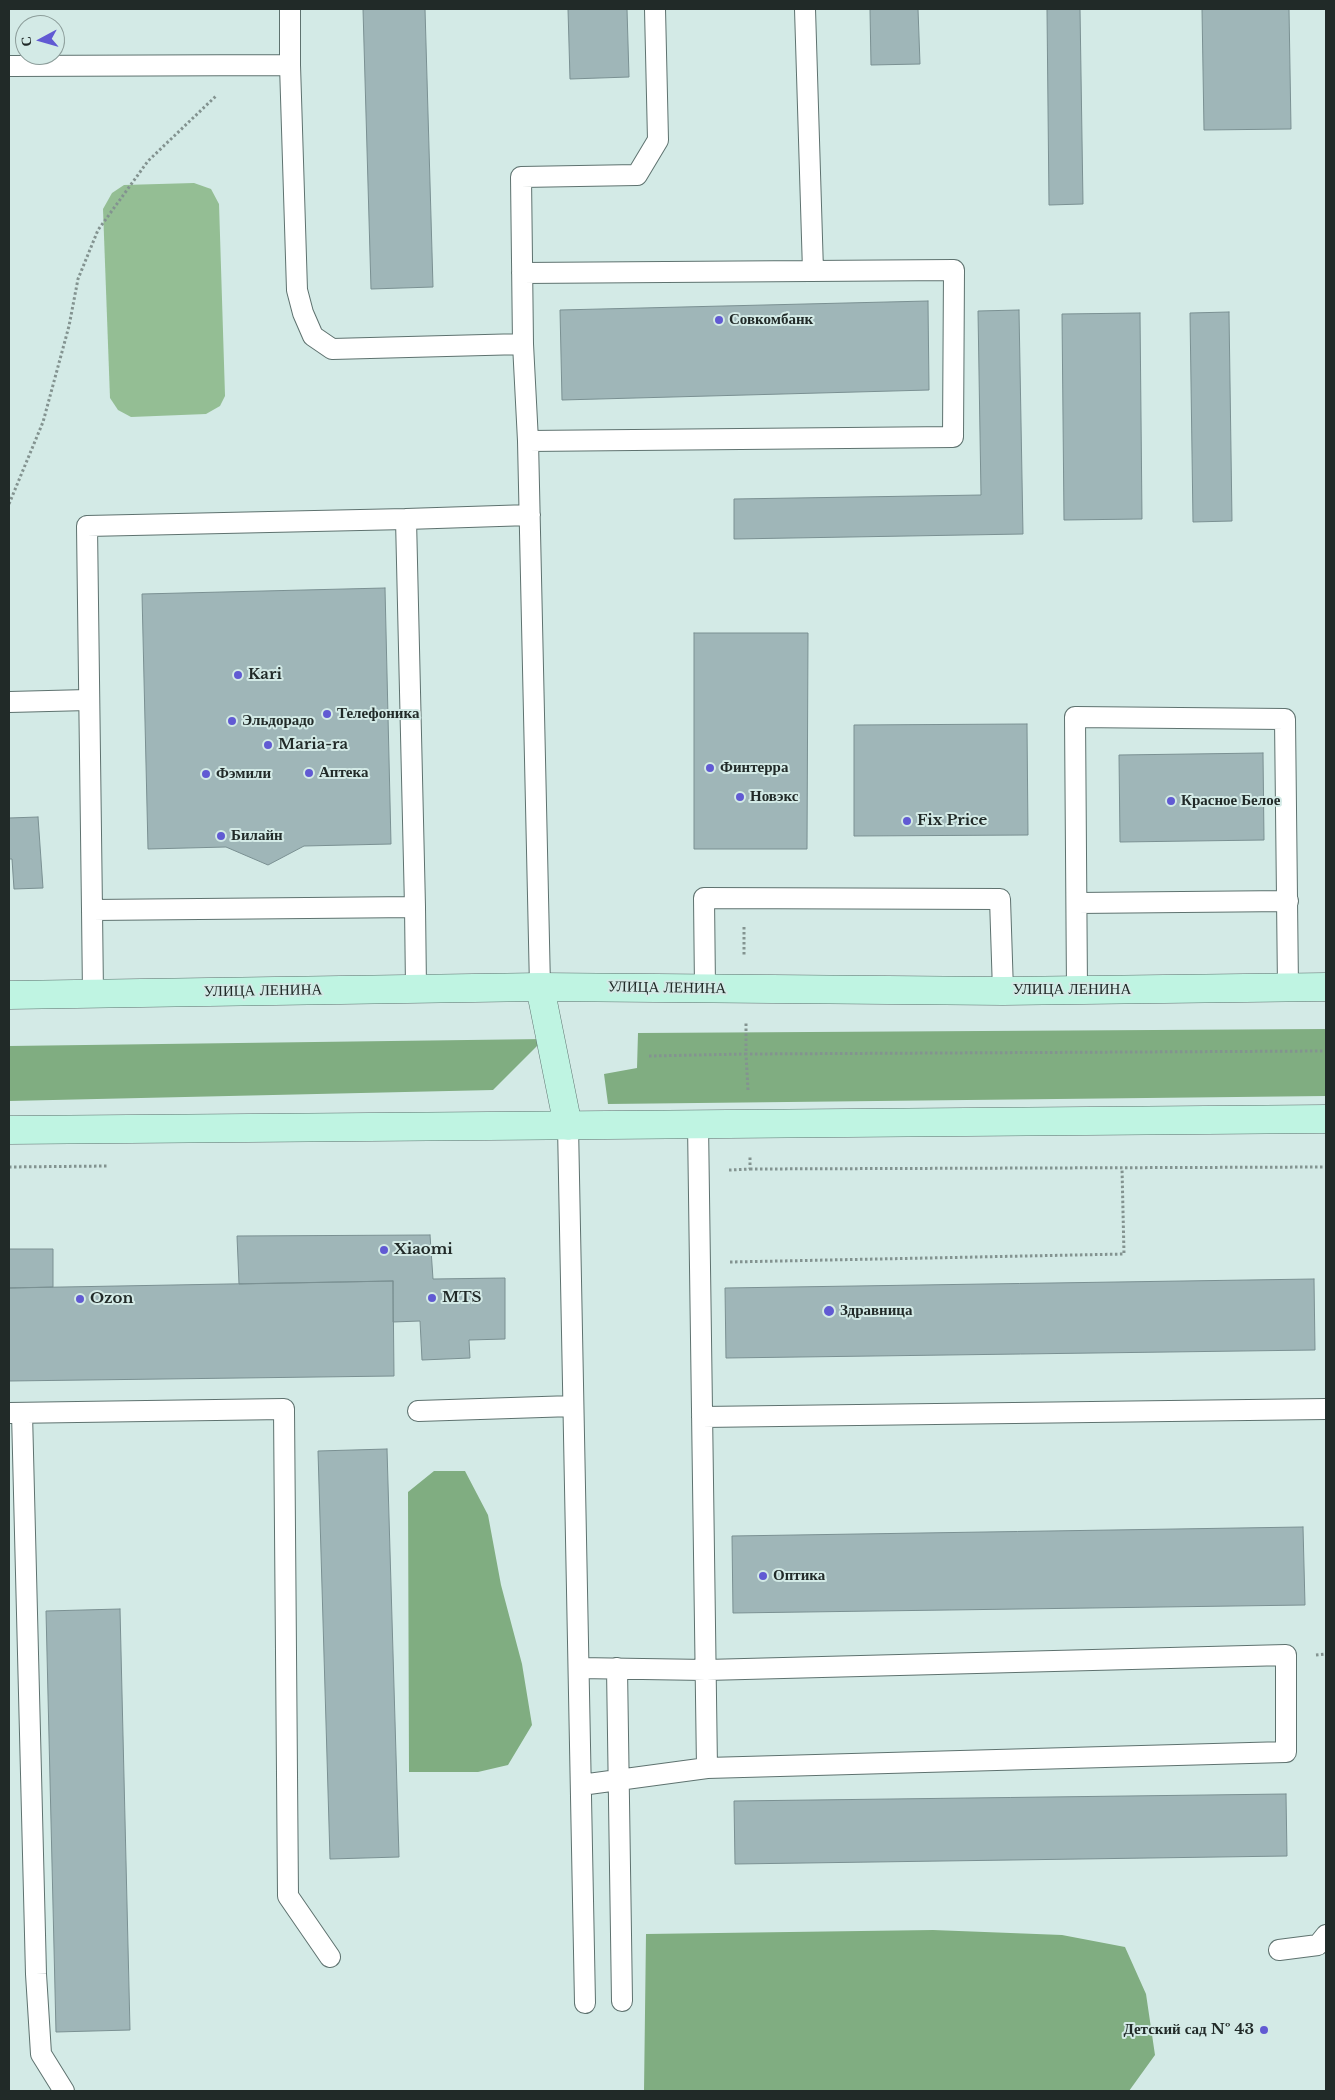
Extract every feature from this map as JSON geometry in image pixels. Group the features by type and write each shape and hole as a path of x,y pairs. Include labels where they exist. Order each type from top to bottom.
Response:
{"street":[{"name":"УЛИЦА ЛЕНИНА","path":"9,995 540,987 1077,990 1326,987"},
{"path":"540,987 568,1126"},
{"path":"9,1130 1326,1119"}],"lane":[{"path":"290,9 297,290 303,313 313,336 332,349 523,344"},
{"path":"540,987 530,515 523,344 521,177 637,175 658,140 655,9"},
{"path":"805,9 813,271"},
{"path":"9,66 290,65"},
{"path":"522,273 954,270 953,437 528,440"},
{"path":"93,995 87,526 530,515"},
{"path":"406,519 416,988"},
{"path":"9,702 88,700"},
{"path":"1077,990 1076,717 1284,719 1288,988"},
{"path":"705,988 704,898 1000,899 1003,990"},
{"path":"1077,903 1288,901"},
{"path":"92,910 415,908"},
{"path":"698,1124 707,1768"},
{"path":"568,1126 585,2003"},
{"path":"418,1411 573,1406"},
{"path":"64,2091 41,2054 18,1616 15,1413 284,1409 288,1896 330,1956"},
{"path":"702,1417 1326,1409"},
{"path":"579,1668 706,1670 1286,1655 1286,1752 707,1768 618,1782 581,1785"},
{"path":"617,1668 622,2001"},
{"path":"1279,1950 1318,1945 1326,1935"}],"path":[{"path":"9,504 43,422 69,326 78,279 98,230 148,160 245,65"},
{"path":"750,1169 746,1054 1326,1051"},
{"path":"698,1171 750,1169 1326,1167"},
{"path":"700,1262 1124,1254 1122,1168"}],"green space":[{"path":"194,183 211,189 219,204 225,396 220,406 206,414 131,417 118,410 110,398 103,209 112,193 124,185"},
{"path":"1326,1029 1326,1096 608,1104 604,1074 637,1068 638,1033"},
{"path":"544,1039 493,1090 9,1101 9,1046"},
{"path":"434,1471 465,1471 488,1515 501,1585 522,1664 532,1725 508,1765 478,1772 409,1772 408,1492"},
{"path":"933,1930 1062,1935 1125,1947 1146,1994 1155,2055 1129,2091 644,2091 646,1934"}],"building":[{"path":"363,9 425,9 433,287 371,289"},
{"path":"568,9 627,9 629,77 570,79"},
{"path":"870,9 918,9 920,64 871,65"},
{"path":"1047,9 1080,9 1083,204 1049,205"},
{"path":"1202,9 1289,9 1291,129 1204,130"},
{"path":"928,301 929,390 562,400 560,310"},
{"path":"1019,310 1023,534 734,539 734,499 981,495 978,311"},
{"path":"1229,312 1232,521 1193,522 1190,313"},
{"path":"1140,313 1142,519 1064,520 1062,314"},
{"path":"385,588 391,844 304,846 268,865 226,847 148,849 142,594"},
{"path":"694,633 808,633 807,849 694,849"},
{"path":"1027,724 1028,835 854,836 854,725"},
{"path":"1263,753 1264,840 1120,842 1119,755"},
{"path":"38,817 43,888 14,889 12,859 9,859 9,818"},
{"path":"430,1235 433,1279 505,1278 505,1339 469,1340 470,1358 422,1360 420,1321 393,1322 393,1281 239,1284 237,1236"},
{"path":"9,1249 53,1249 53,1287 9,1288"},
{"path":"1314,1279 1315,1350 726,1358 725,1288"},
{"path":"393,1281 394,1376 9,1381 9,1288"},
{"path":"387,1449 399,1857 330,1859 318,1451"},
{"path":"1303,1527 1305,1605 733,1613 732,1536"},
{"path":"120,1609 130,2030 56,2032 46,1611"},
{"path":"1286,1794 1287,1856 735,1864 734,1801"}],"place":[{"name":"Совкомбанк","path":"719,320"},
{"name":"Kari","path":"238,675"},
{"name":"Телефоника","path":"327,714"},
{"name":"Эльдорадо","path":"232,721"},
{"name":"Maria-ra","path":"268,745"},
{"name":"Финтерра","path":"710,768"},
{"name":"Аптека","path":"309,773"},
{"name":"Фэмили","path":"206,774"},
{"name":"Новэкс","path":"740,797"},
{"name":"Красное Белое","path":"1171,801"},
{"name":"Fix Price","path":"907,821"},
{"name":"Билайн","path":"221,836"},
{"name":"Xiaomi","path":"384,1250"},
{"name":"MTS","path":"432,1298"},
{"name":"Ozon","path":"80,1299"},
{"name":"Здравница","path":"829,1311"},
{"name":"Оптика","path":"763,1576"},
{"name":"Детский сад № 43","path":"1264,2030"}]}
